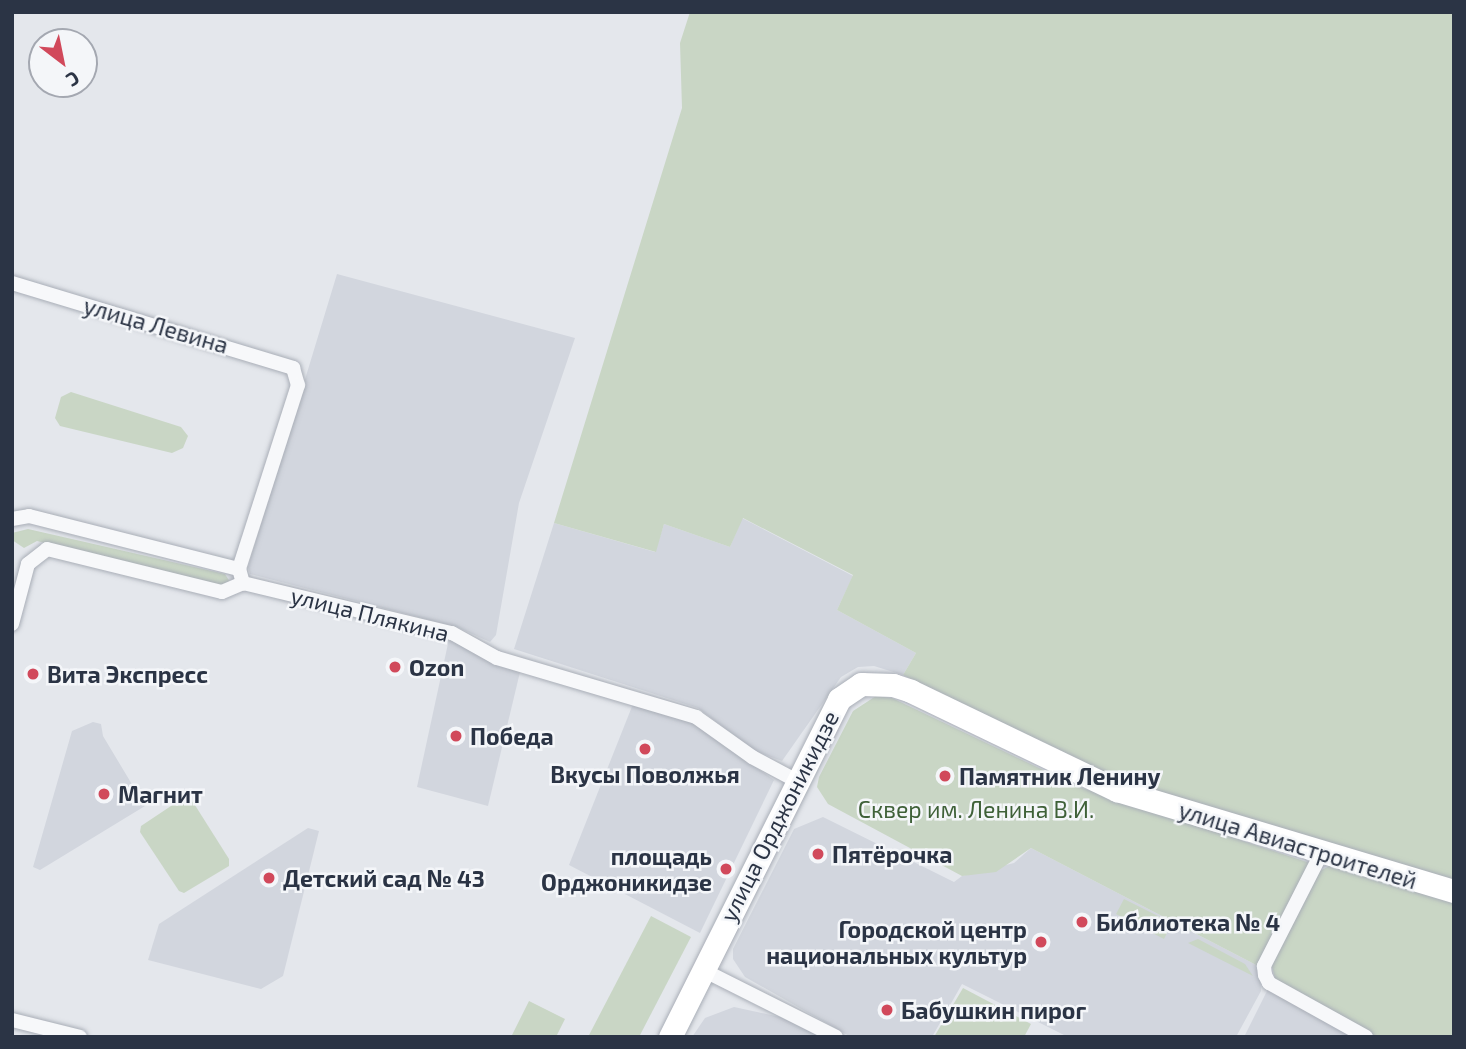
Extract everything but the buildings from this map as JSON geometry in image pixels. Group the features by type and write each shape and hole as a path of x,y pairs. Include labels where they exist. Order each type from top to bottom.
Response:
{"main road":[{"name":"улица Орджоникидзе","path":"670,1037 701,969 839,699 849,690 875,682"},
{"name":"улица Авиастроителей","path":"875,682 911,691 1117,790 1321,854 1454,891"}],"street":[{"name":"улица Левина","path":"12,283 286,364 296,375 298,385 241,576"},
{"name":"улица Плякина","path":"12,519 29,516 452,632 497,658 661,705 710,724 752,757 797,781"},
{"path":"12,624 28,564 47,549 222,592 241,576"},
{"path":"1321,854 1264,966 1269,983 1366,1037"},
{"path":"701,969 836,1037"},
{"path":"12,1020 80,1037"}],"shaded area":[{"path":"337,274 575,338 519,503 496,635 490,642 457,627 250,574 248,567"},
{"path":"742,518 853,576 837,610 916,653 903,675 874,666 858,667 841,677 782,761 755,751 698,708 514,649 554,523 655,552 664,524 730,547"},
{"path":"449,639 520,672 488,806 417,787"},
{"path":"633,704 693,723 774,780 700,933 569,865"},
{"path":"93,722 101,724 103,736 145,806 40,870 33,867 72,731"},
{"path":"823,817 954,882 962,876 1014,863 1031,848 1260,967 1261,991 1236,1037 1068,1037 962,984 932,1037 851,1037 745,977 733,959 733,949 794,829"},
{"name":"Детский сад № 43","path":"308,828 319,831 283,976 261,989 148,960 159,924"},
{"path":"1268,989 1353,1037 1244,1037"},
{"path":"734,1007 789,1019 824,1037 692,1037 705,1018"}],"green space":[{"path":"690,12 1454,12 1454,882 1118,782 903,675 916,653 837,610 853,575 743,518 730,547 664,524 656,552 554,523 682,108 680,43"},
{"path":"71,392 181,427 188,436 183,448 172,453 60,426 55,418 61,397"},
{"path":"28,529 225,574 230,582 220,586 37,541 24,548 12,540 12,533"},
{"name":"Сквер им. Ленина В.И.","path":"876,696 892,698 1079,787 1310,863 1260,967 1031,848 996,872 962,876 828,804 817,787 819,777 853,711"},
{"path":"183,798 193,802 229,859 229,866 184,893 179,891 140,832 141,826"},
{"path":"1333,864 1454,898 1454,1037 1377,1037 1275,979 1271,962 1316,873"},
{"path":"1124,899 1172,923 1164,939 1116,914"},
{"path":"651,916 691,937 639,1037 588,1037"},
{"path":"1198,939 1245,964 1253,976 1188,943"},
{"path":"963,988 1031,1024 1024,1037 934,1037"},
{"path":"529,1001 565,1019 556,1037 511,1037"}],"place":[{"name":"Ozon","path":"395,667"},
{"name":"Вита Экспресс","path":"33,674"},
{"name":"Победа","path":"456,736"},
{"name":"Вкусы Поволжья","path":"645,749"},
{"name":"Памятник Ленину","path":"945,776"},
{"name":"Магнит","path":"104,794"},
{"name":"Пятёрочка","path":"818,854"},
{"name":"площадь Орджоникидзе","path":"726,869"},
{"name":"Детский сад № 43","path":"269,878"},
{"name":"Библиотека № 4","path":"1082,922"},
{"name":"Городской центр национальных культур","path":"1041,942"},
{"name":"Бабушкин пирог","path":"887,1010"}]}
